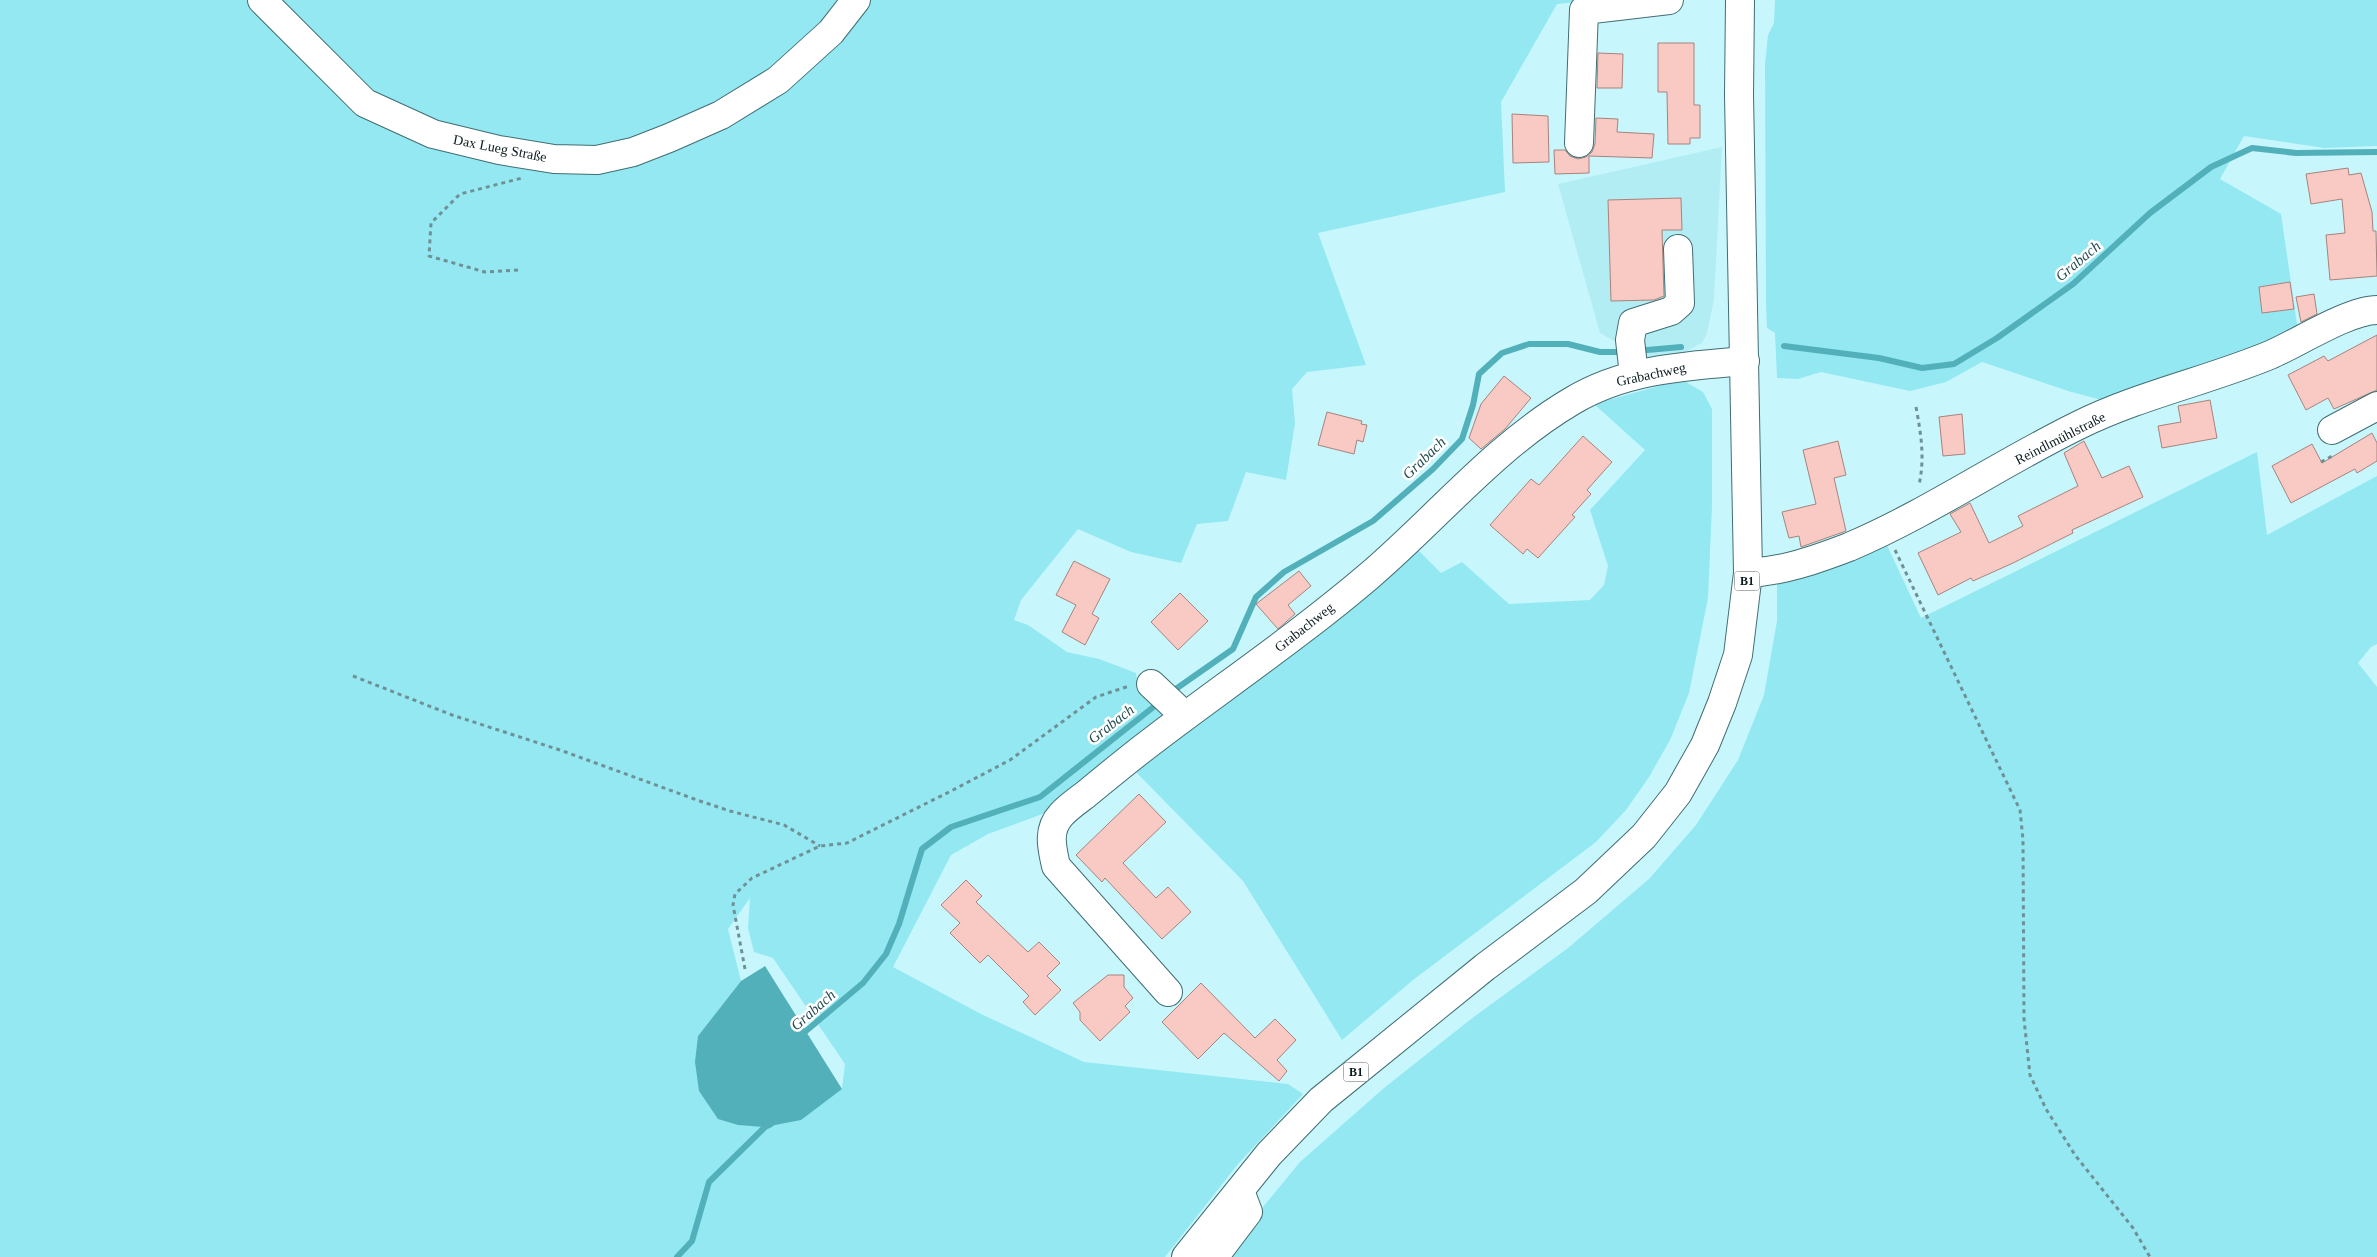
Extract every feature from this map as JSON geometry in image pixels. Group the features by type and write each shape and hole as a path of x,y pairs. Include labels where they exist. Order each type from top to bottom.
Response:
{"street":[{"name":"Dax Lueg Straße","path":"262,0 364,102 433,134 499,150 554,159 597,160 633,152 721,115 778,80 832,32 856,0"},
{"path":"1571,145 1584,10 1669,0"},
{"name":"B1","path":"1186,1257 1269,1154 1321,1100 1485,967 1586,891 1644,836 1678,792 1705,745 1722,704 1738,655 1748,573 1739,107 1740,0"},
{"path":"1632,359 1633,322 1671,311 1680,303 1678,249"},
{"name":"Reindlmühlstraße","path":"1748,573 1771,572 1811,562 1886,531 2079,425 2132,403 2198,382 2271,355 2352,316 2377,309"},
{"name":"Grabachweg","path":"1168,992 1056,866 1050,840 1059,816 1113,771 1167,699 1369,576 1501,451 1544,418 1574,399 1616,380 1632,359 1676,367 1745,361"},
{"path":"2332,430 2377,406"},
{"path":"1214,1257 1248,1212 1240,1191"}],"path":[{"path":"518,270 485,272 429,256 431,223 460,194 519,180 554,159"},
{"path":"1912,517 1922,463 1922,438 1916,407"},
{"path":"1886,531 2020,810 2023,840 2024,1019 2030,1075 2046,1110 2075,1155 2133,1228 2150,1257"},
{"path":"353,676 452,715 560,750 696,800 784,825 820,846"},
{"path":"745,969 733,905 735,894 752,878 820,846 847,843 1010,760 1096,697 1118,688 1167,699"}],"shaded area":[{"path":"0,0 1597,0 1557,4 1501,102 1505,192 1318,233 1366,365 1307,372 1292,389 1295,423 1286,480 1246,472 1228,521 1197,524 1181,563 1131,552 1078,529 1021,600 1014,620 1028,625 1067,652 1099,659 1136,673 1139,692 1151,698 1180,732 1414,546 1441,573 1462,562 1509,604 1590,600 1604,585 1608,566 1590,510 1645,450 1594,404 1666,384 1686,382 1703,392 1712,409 1712,506 1708,598 1689,693 1670,740 1649,777 1626,810 1596,842 1413,980 1342,1040 1243,881 1131,767 1053,810 988,834 951,855 893,967 981,1014 1084,1062 1288,1084 1303,1094 1238,1164 1165,1257 0,1257","holes":["750,898 748,928 754,952 773,958 845,1064 842,1089 698,1036 741,981 728,929"]},
{"path":"1775,0 2377,0 2377,146 2324,148 2244,136 2220,179 2281,214 2298,331 2113,403 2068,391 1982,362 1946,382 1910,391 1821,372 1798,379 1777,378 1775,333 1767,328 1766,303 1765,64 1768,35 1774,23"},
{"path":"1722,147 1714,299 1707,333 1702,343 1679,355 1623,367 1616,342 1600,333 1558,184"},
{"path":"2257,452 2267,535 2377,476 2377,644 2371,647 2358,663 2377,687 2377,1257 1222,1257 1300,1162 1384,1088 1471,1019 1568,948 1649,879 1696,825 1738,760 1764,695 1777,621 1777,584 1885,541 1921,618"},
{"path":"765,966 842,1089 801,1120 765,1127 738,1125 718,1119 699,1091 695,1062 698,1036 741,981"}],"building":[{"path":"1658,43 1694,43 1694,105 1700,105 1700,138 1690,138 1690,144 1668,144 1667,92 1658,92"},
{"path":"1598,53 1623,54 1622,88 1597,88"},
{"path":"1512,114 1548,116 1549,162 1513,163"},
{"path":"1596,118 1618,119 1617,132 1654,134 1652,158 1589,156 1589,173 1555,174 1554,150 1565,150 1570,156 1578,159 1586,157 1592,152 1595,144"},
{"path":"2348,168 2349,175 2361,173 2372,212 2373,231 2376,231 2377,276 2330,280 2326,235 2345,233 2342,199 2311,204 2306,174"},
{"path":"1681,198 1682,230 1662,230 1664,296 1654,300 1611,301 1608,200"},
{"path":"2290,282 2294,309 2262,313 2259,287"},
{"path":"2314,294 2317,314 2301,322 2296,297"},
{"path":"2377,335 2377,390 2334,409 2328,398 2306,410 2288,375 2324,356 2328,361"},
{"path":"1504,376 1531,398 1505,429 1481,449 1469,438 1481,404"},
{"path":"2210,400 2217,438 2162,448 2158,426 2181,422 2178,406"},
{"path":"1327,412 1362,421 1361,424 1367,425 1363,442 1357,440 1354,454 1318,445"},
{"path":"1962,414 1965,454 1943,456 1939,417"},
{"path":"2372,433 2377,443 2377,461 2357,473 2355,469 2291,503 2272,466 2312,444 2322,463"},
{"path":"1583,436 1612,462 1587,490 1591,494 1572,515 1575,517 1538,558 1527,549 1523,554 1490,525 1531,479 1539,485"},
{"path":"1838,441 1846,475 1834,478 1846,531 1801,547 1799,536 1789,538 1782,512 1816,504 1803,450"},
{"path":"2084,441 2102,478 2129,466 2143,497 2072,530 2073,533 2013,563 1973,581 1971,578 1938,595 1918,553 1961,532 1950,514 1970,503 1989,543 2023,526 2018,516 2078,486 2064,453"},
{"path":"1074,561 1110,579 1092,614 1099,618 1085,645 1062,632 1076,605 1056,595"},
{"path":"1299,571 1311,586 1288,605 1295,614 1278,629 1256,604"},
{"path":"1180,593 1208,621 1178,650 1151,622"},
{"path":"1139,794 1166,822 1123,863 1156,898 1168,887 1191,912 1162,939 1105,878 1102,882 1076,855"},
{"path":"966,880 982,896 976,902 1028,952 1039,942 1060,963 1047,976 1061,990 1035,1015 1023,1002 1029,996 988,955 980,963 950,933 960,923 941,905"},
{"path":"1108,975 1124,975 1124,987 1133,998 1125,1006 1130,1012 1100,1041 1080,1020 1080,1012 1073,1003"},
{"path":"1201,983 1255,1038 1275,1019 1296,1040 1277,1060 1287,1071 1279,1081 1224,1033 1198,1059 1162,1022"}],"waterway":[{"name":"Grabach","path":"1784,346 1879,358 1922,368 1954,364 1997,338 2073,284 2150,213 2211,167 2252,148 2296,153 2377,152"},
{"name":"Grabach","path":"1170,693 1233,649 1256,597 1284,572 1373,521 1433,469 1462,439 1473,405 1479,374 1502,353 1529,344 1568,344 1600,352 1624,352"},
{"name":"Grabach","path":"1636,351 1681,347"},
{"name":"Grabach","path":"800,1036 863,983 886,954 899,924 922,849 951,827 1040,797 1161,701"},
{"name":"Grabach","path":"677,1257 692,1241 709,1182 765,1127 771,1124"}]}
